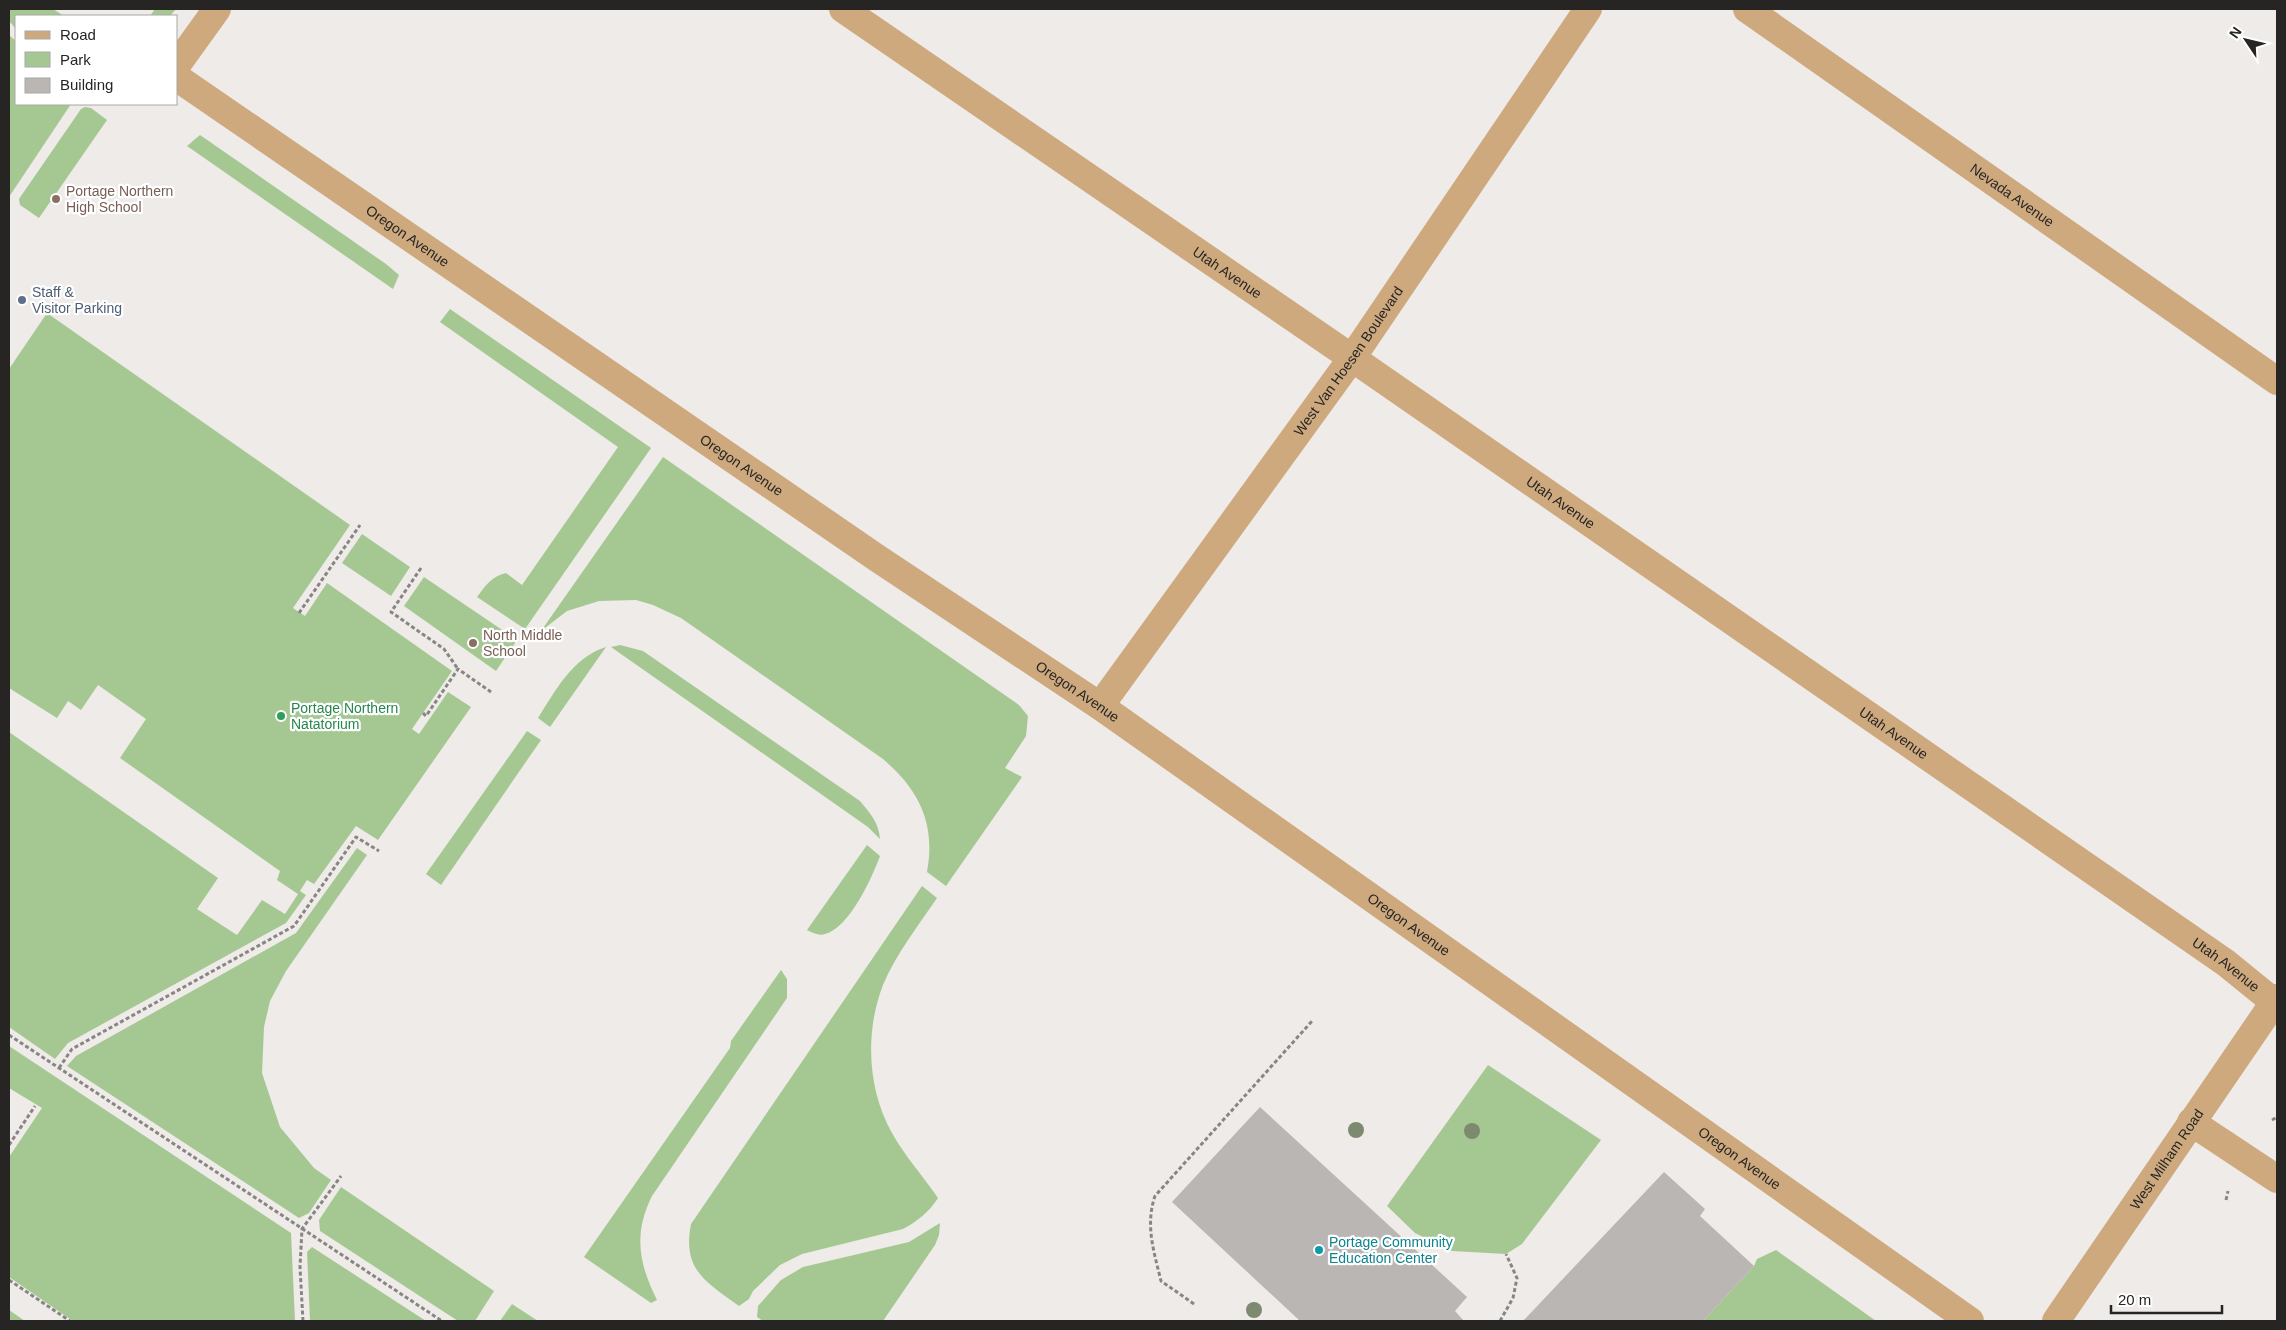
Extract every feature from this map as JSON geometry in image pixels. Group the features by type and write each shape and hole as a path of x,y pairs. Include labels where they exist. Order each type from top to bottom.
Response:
{"street":[{"path":"178,63 217,9"},
{"name":"Utah Avenue","path":"843,9 1352,358 2276,1000"},
{"name":"West Van Hoesen Boulevard","path":"1100,706 1352,358 1588,9"},
{"name":"Nevada Avenue","path":"1747,9 2277,381"},
{"name":"Oregon Avenue","path":"178,78 878,558 1100,706 1970,1321"},
{"name":"West Milham Road","path":"2056,1321 2190,1122 2276,1000"},
{"path":"2190,1122 2277,1179"}],"path":[{"path":"299,613 360,525"},
{"path":"421,568 391,612 444,649 458,669 491,692"},
{"path":"423,713 426,716 458,669"},
{"path":"59,1068 72,1049 294,926 356,836 379,851"},
{"path":"1194,1304 1161,1281 1150,1233 1150,1210 1154,1196 1313,1020"},
{"path":"9,1035 442,1321"},
{"path":"9,1145 35,1106"},
{"path":"2272,1120 2277,1117"},
{"path":"303,1321 300,1267 302,1228 341,1176"},
{"path":"2226,1200 2228,1191"},
{"path":"1500,1321 1513,1298 1517,1278 1506,1254"},
{"path":"9,1280 70,1321"}],"green space":[{"path":"9,9 53,9 62,15 15,15 15,28 9,21"},
{"path":"155,9 176,9 171,15 151,15"},
{"path":"9,35 15,40 15,105 70,105 9,197"},
{"path":"85,107 91,108 107,120 39,218 20,205 19,199 81,109"},
{"path":"200,135 386,264 399,275 393,289 187,146"},
{"path":"450,309 651,448 525,629 477,597 486,585 501,574 506,573 522,585 618,447 440,322"},
{"path":"47,313 350,525 293,608 305,616 327,583 452,671 412,729 419,734 448,692 471,707 378,840 356,826 314,884 307,880 300,891 306,895 286,923 68,1043 55,1059 9,1027 9,732 218,878 197,909 237,935 262,900 285,914 298,894 277,880 280,871 120,758 146,719 98,685 81,710 68,701 57,718 9,688 9,369"},
{"path":"663,457 1019,705 1028,716 1026,736 1005,768 1022,777 946,886 927,872 929,838 927,823 915,795 896,771 883,759 681,618 653,605 636,600 599,601 567,611 541,631"},
{"path":"362,534 410,567 391,596 342,563"},
{"path":"424,577 517,640 496,671 404,606"},
{"path":"620,645 643,651 860,801 876,823 880,839 868,827 611,647"},
{"path":"606,647 550,727 538,718 558,686 574,667 594,652"},
{"path":"527,731 541,740 441,885 426,874"},
{"path":"867,845 880,856 859,901 843,922 834,930 823,935 807,930"},
{"path":"357,848 367,855 286,971 270,1001 264,1027 262,1073 280,1127 314,1168 331,1180 309,1213 299,1218 67,1066 76,1056 296,933"},
{"path":"922,886 937,898 901,951 883,985 873,1021 871,1060 878,1098 892,1133 938,1198 923,1216 903,1229 802,1254 780,1265 753,1291 749,1299 739,1306 716,1290 699,1273 690,1253 691,1224"},
{"path":"781,970 787,979 787,998 652,1196 646,1210 640,1236 642,1261 657,1300 651,1303 584,1257 730,1048 731,1041"},
{"path":"9,1046 291,1233 295,1321 73,1321 9,1277 9,1157 42,1108 9,1088"},
{"path":"1488,1065 1601,1140 1522,1244 1506,1254 1452,1251 1415,1233 1387,1206"},
{"path":"341,1187 494,1291 475,1321 458,1321 320,1231 319,1220"},
{"path":"940,1223 939,1235 935,1245 883,1321 763,1321 757,1317 758,1306 781,1280 803,1267 909,1242"},
{"path":"312,1247 426,1321 310,1321 307,1252"},
{"path":"1776,1250 1876,1321 1703,1321 1754,1266 1757,1259"},
{"path":"512,1304 538,1321 500,1321"},
{"path":"9,1310 25,1321 9,1321"}],"building":[{"name":"Portage Community Education Center","path":"1260,1107 1467,1297 1455,1311 1464,1321 1300,1321 1172,1202"},
{"path":"1664,1172 1705,1209 1700,1216 1754,1266 1703,1321 1523,1321"}],"place":[{"name":"Portage Northern High School","path":"56,199"},
{"name":"Staff & Visitor Parking","path":"22,300"},
{"name":"North Middle School","path":"473,643"},
{"name":"Portage Northern Natatorium","path":"281,716"},
{"name":"Portage Community Education Center","path":"1319,1250"}]}
